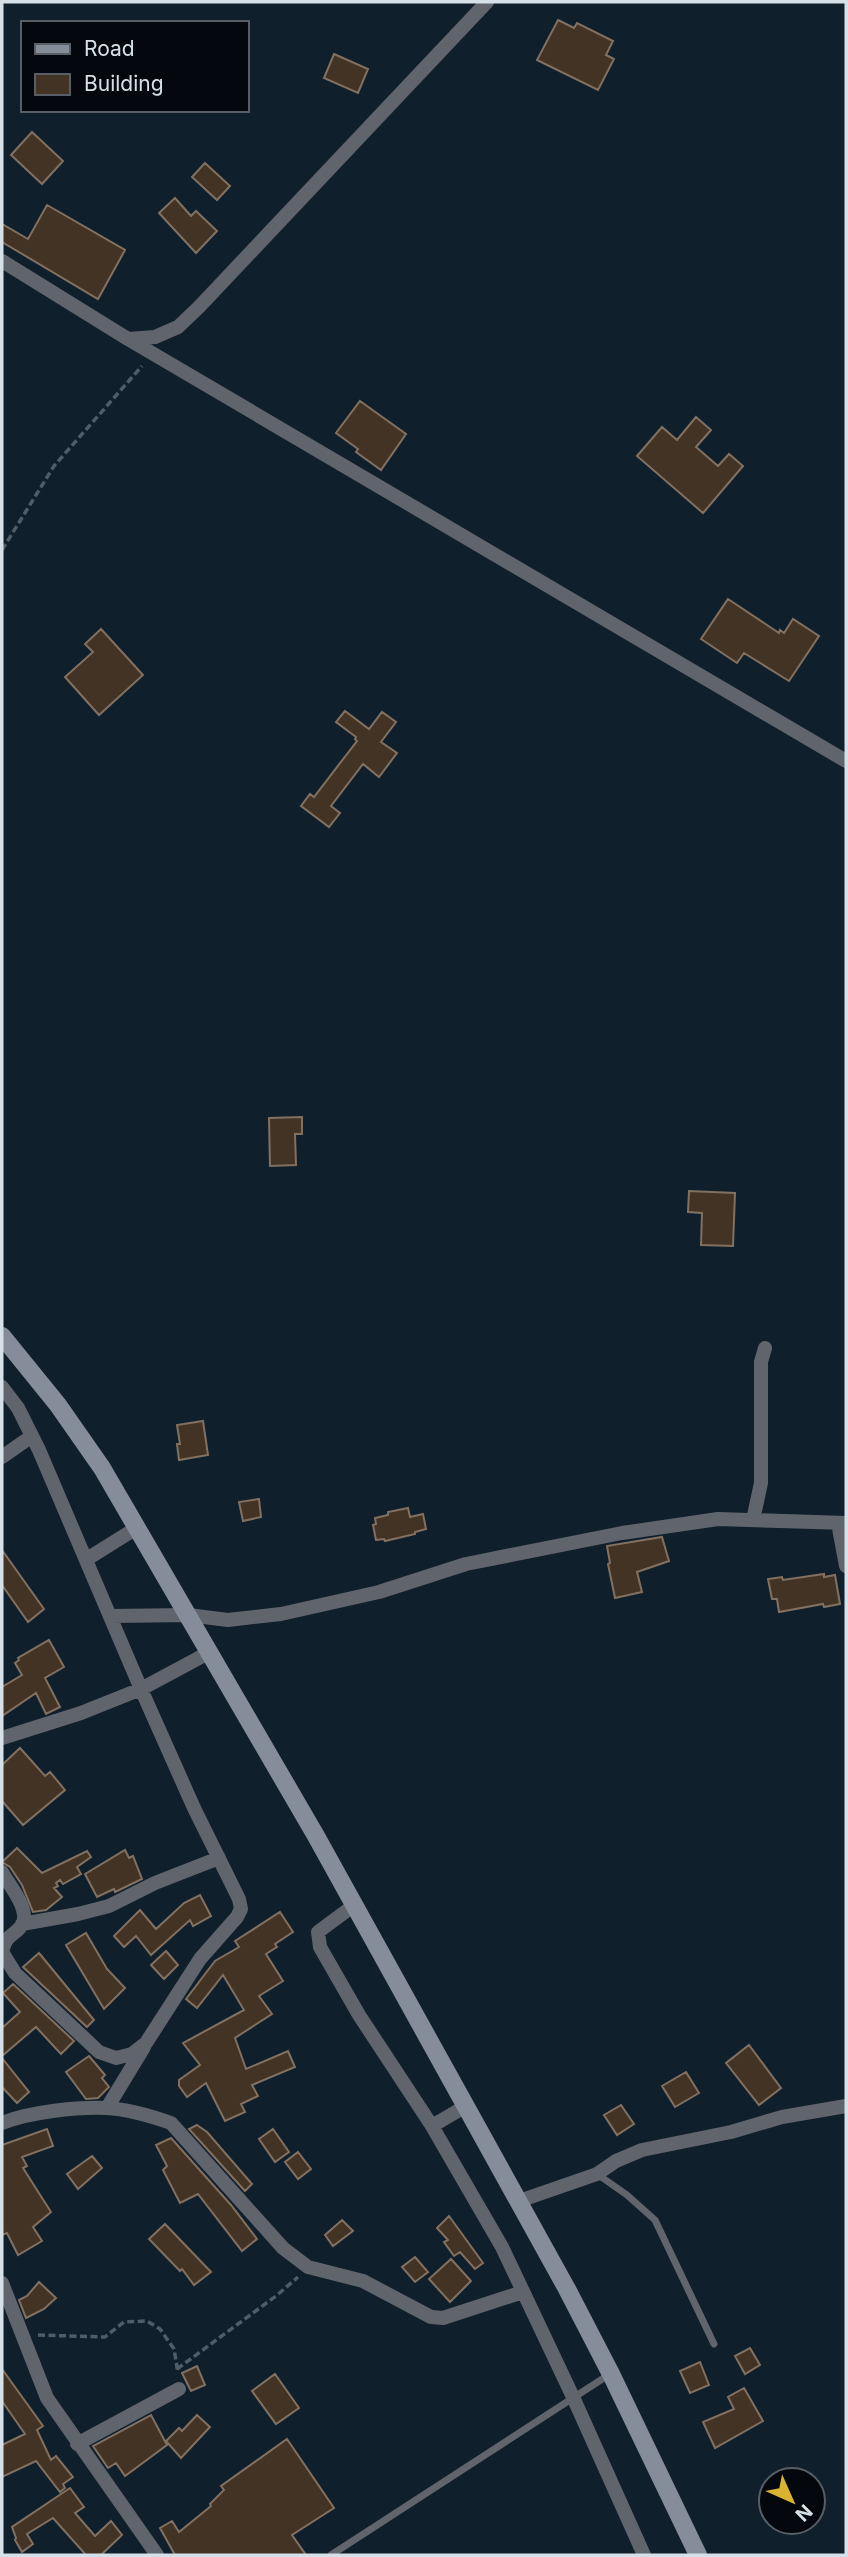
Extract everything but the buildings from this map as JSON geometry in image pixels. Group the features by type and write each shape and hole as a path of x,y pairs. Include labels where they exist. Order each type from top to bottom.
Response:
{"main road":[{"path":"2,1336 58,1405 102,1468 210,1652 519,2201 611,2374 698,2555"}],"street":[{"path":"128,339 155,337 178,327 200,307 487,2"},
{"path":"2,261 153,354 846,761"},
{"path":"753,1520 761,1483 761,1362 765,1348"},
{"path":"2,1387 18,1408 32,1436 141,1689 239,1899 237,1917 200,1959 107,2108"},
{"path":"2,1457 32,1436"},
{"path":"111,1616 188,1615 228,1620 281,1614 379,1592 466,1564 622,1533 718,1519 842,1523 846,1566"},
{"path":"87,1559 138,1527"},
{"path":"2,1738 81,1713 141,1689 210,1652"},
{"path":"146,2043 132,2054 116,2058 99,2052 15,1973 2,1952 6,1938 22,1924 109,1906 155,1883 219,1858"},
{"path":"2,1872 24,1912 22,1924"},
{"path":"353,1906 318,1931 320,1947 359,2015 432,2126 502,2247 644,2555"},
{"path":"432,2126 466,2106"},
{"path":"519,2201 597,2174 616,2161 642,2150 731,2132 782,2117 846,2106"},
{"path":"2,2123 21,2115 107,2108 171,2123 283,2248 308,2267 363,2281 431,2317 443,2318 523,2292"},
{"path":"2,2283 47,2398 158,2555"},
{"path":"78,2444 179,2389"}],"lane":[{"path":"597,2174 627,2195 655,2220 714,2344"},
{"path":"331,2555 611,2374"}],"path":[{"path":"2,550 54,466 153,354"},
{"path":"177,2369 276,2296 308,2267"},
{"path":"22,2333 105,2337 124,2322 147,2321 160,2329 174,2349 179,2389"}]}
